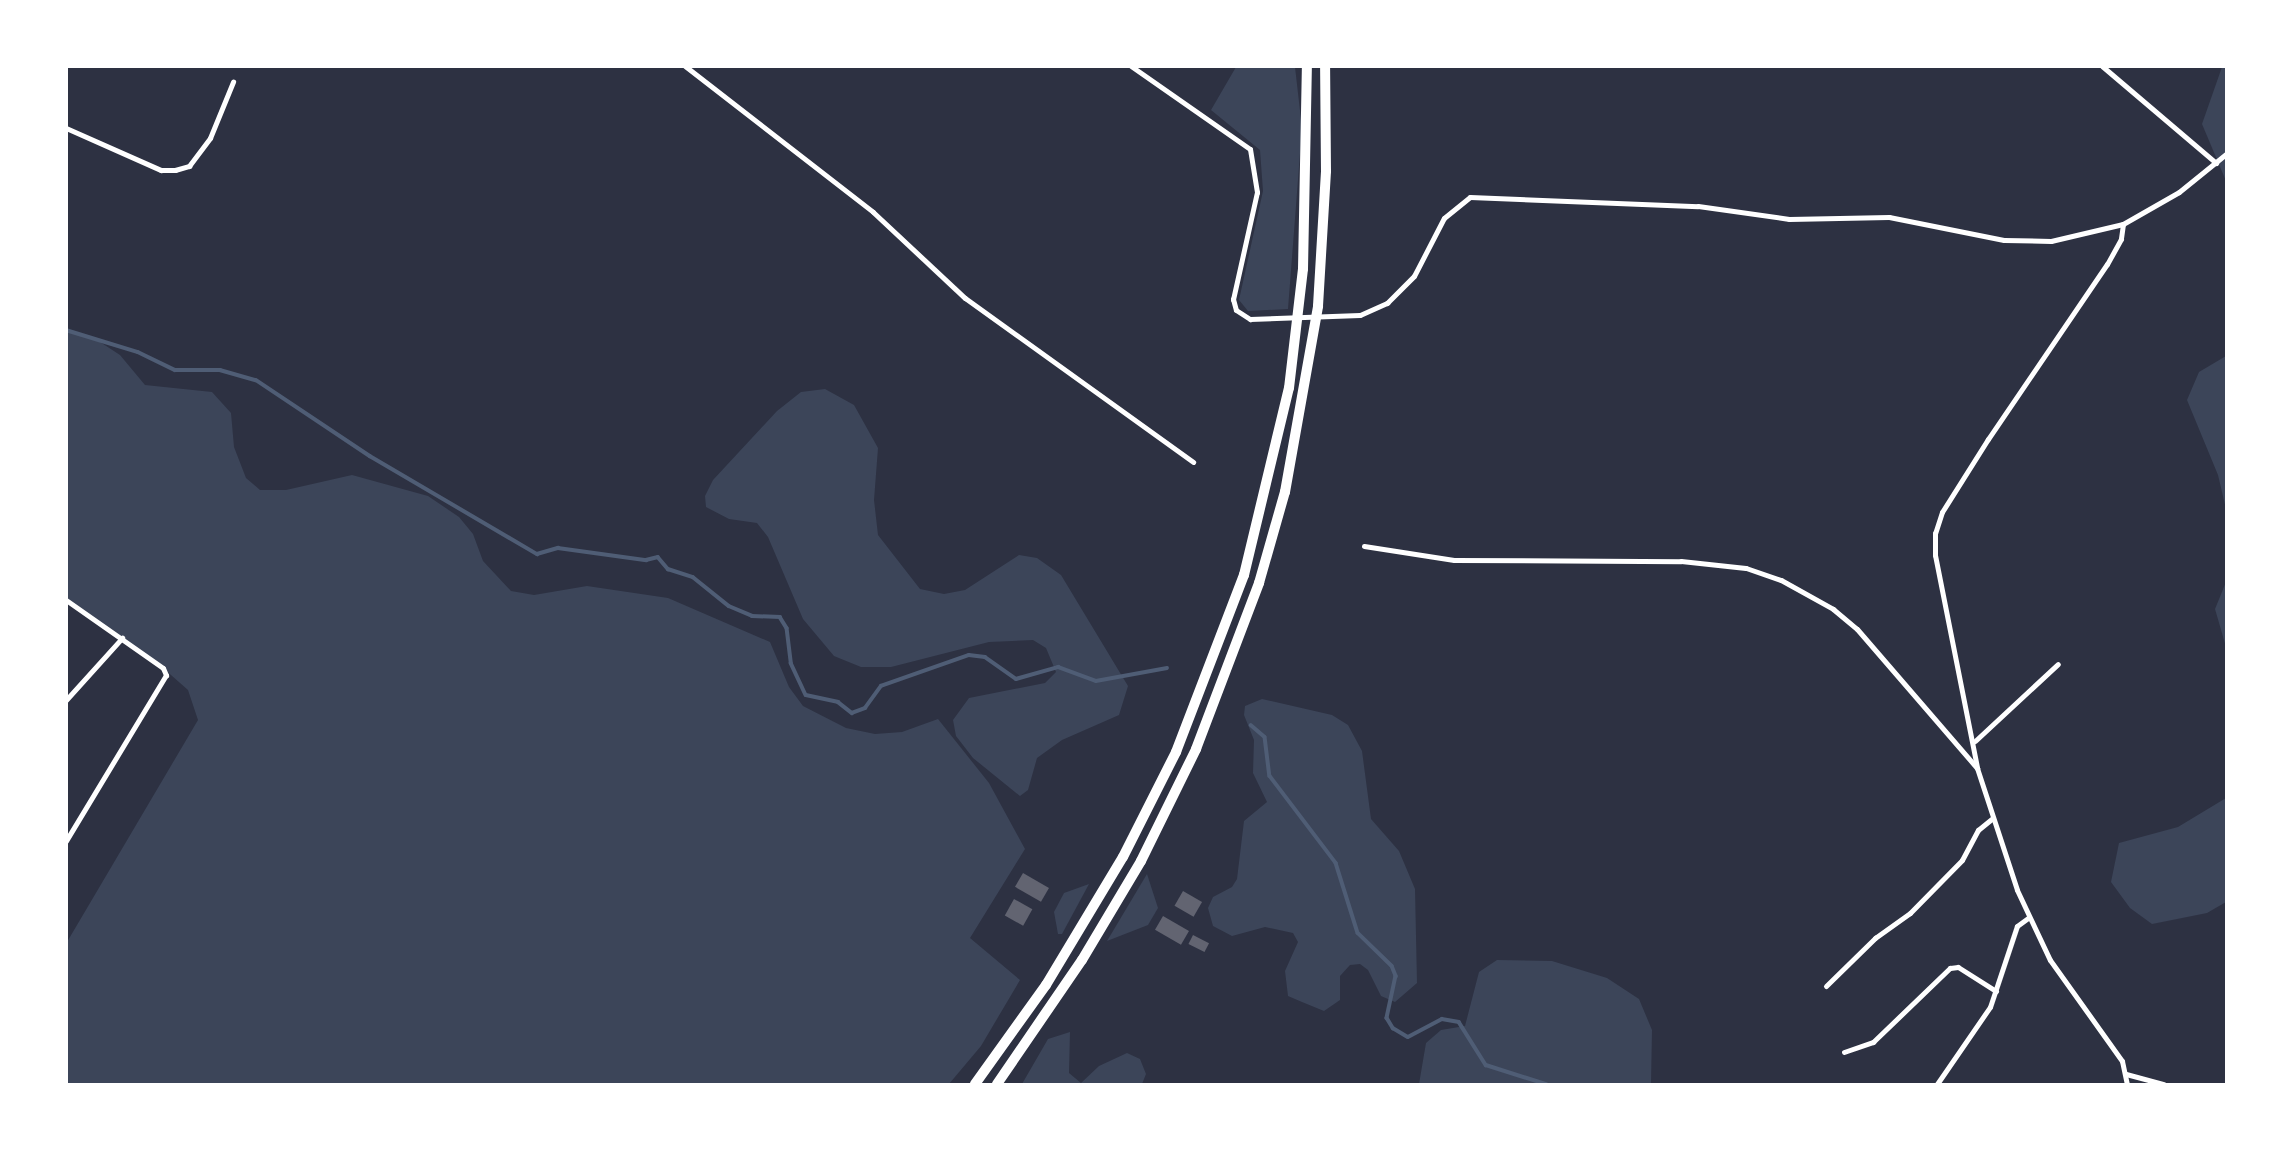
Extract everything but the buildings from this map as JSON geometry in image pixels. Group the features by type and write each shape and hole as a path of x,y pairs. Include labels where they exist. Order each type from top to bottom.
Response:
{"highway":[{"path":"975,1084 1046,985 1123,857 1176,752 1244,575 1289,388 1302,282 1308,168 1307,66"},
{"path":"997,1084 1082,960 1141,862 1196,749 1259,583 1285,492 1318,306 1326,171 1325,66"}],"street":[{"path":"685,66 873,212 965,298 1193,462"},
{"path":"1131,66 1250,149 1257,192 1233,299 1236,310 1250,318 1345,316 1377,309 1395,296 1414,276 1452,207 1479,196 1730,209 1789,219 1889,217 2004,240 2060,240 2123,224 2179,192 2227,155"},
{"path":"2102,66 2216,163"},
{"path":"66,128 161,170 175,170 189,166 209,138 233,82"},
{"path":"2123,224 2121,239 2107,264 1988,439 1942,512 1935,533 1935,555 1975,741 1977,768 2028,918 2050,960 2122,1061 2127,1084"},
{"path":"1364,546 1454,560 1681,561 1746,568 1769,576 1806,592 1857,629 1977,768"},
{"path":"66,600 122,638 166,675 66,841"},
{"path":"66,700 122,638"},
{"path":"1975,741 2058,664"},
{"path":"1826,986 1875,938 1910,913 1962,860 1978,830 1993,818"},
{"path":"1937,1084 1996,991 2017,926 2028,918"},
{"path":"1844,1052 1872,1042 1950,968 1958,967 1996,991"},
{"path":"2126,1074 2164,1084"}],"shaded area":[{"path":"1236,67 1295,67 1302,128 1288,309 1248,311 1239,300 1263,191 1260,150 1211,110"},
{"path":"2222,67 2226,67 2226,181 2202,124"},
{"path":"67,330 97,340 120,355 145,385 212,392 231,413 234,447 246,478 260,490 286,490 352,475 428,496 459,517 473,534 483,561 511,591 534,595 587,586 668,598 770,642 789,687 803,706 846,728 875,734 902,732 938,719 989,783 1025,849 970,938 1020,980 981,1046 949,1084 67,1084 67,942 198,720 188,690 163,668 67,600"},
{"path":"2226,356 2226,509 2218,475 2187,400 2199,372"},
{"path":"825,389 854,405 878,448 874,500 878,535 920,589 944,594 965,590 1019,555 1037,558 1061,575 1128,686 1119,715 1062,740 1037,758 1028,790 1020,796 973,758 956,736 953,720 969,698 1045,683 1056,672 1046,648 1033,640 989,642 891,667 861,667 834,656 803,619 768,537 757,523 729,519 706,507 705,496 713,480 777,411 801,392"},
{"path":"2226,582 2226,647 2215,609"},
{"path":"1262,699 1332,715 1348,725 1362,751 1371,819 1399,851 1415,889 1417,983 1395,1002 1381,996 1368,970 1360,964 1350,965 1340,976 1340,1000 1324,1011 1302,1002 1288,996 1285,971 1298,942 1293,933 1265,927 1232,936 1213,926 1208,908 1213,897 1232,887 1237,879 1244,821 1267,802 1253,773 1254,740 1244,715 1245,706"},
{"path":"2226,798 2226,902 2207,913 2152,924 2130,908 2111,882 2119,843 2178,827"},
{"path":"1147,874 1158,908 1148,925 1107,941"},
{"path":"1089,884 1062,934 1058,934 1054,912 1064,893"},
{"path":"1497,960 1552,961 1607,978 1639,999 1652,1030 1651,1084 1419,1084 1426,1043 1441,1030 1465,1026 1479,972"},
{"path":"1070,1032 1069,1073 1081,1083 1099,1066 1127,1053 1140,1059 1146,1074 1142,1084 1022,1084 1048,1039"}],"waterway":[{"path":"66,330 138,352 175,370 220,370 256,380 370,456 537,554 558,548 646,560 658,557 668,569 693,577 729,606 752,616 780,617 787,628 791,663 806,695 838,702 852,713 865,708 881,686 969,655 985,657 1016,679 1058,667 1096,681 1167,668"},
{"path":"1251,725 1265,737 1270,776 1336,863 1358,933 1392,966 1396,976 1387,1018 1393,1028 1408,1037 1442,1019 1459,1022 1486,1065 1546,1084"}]}
